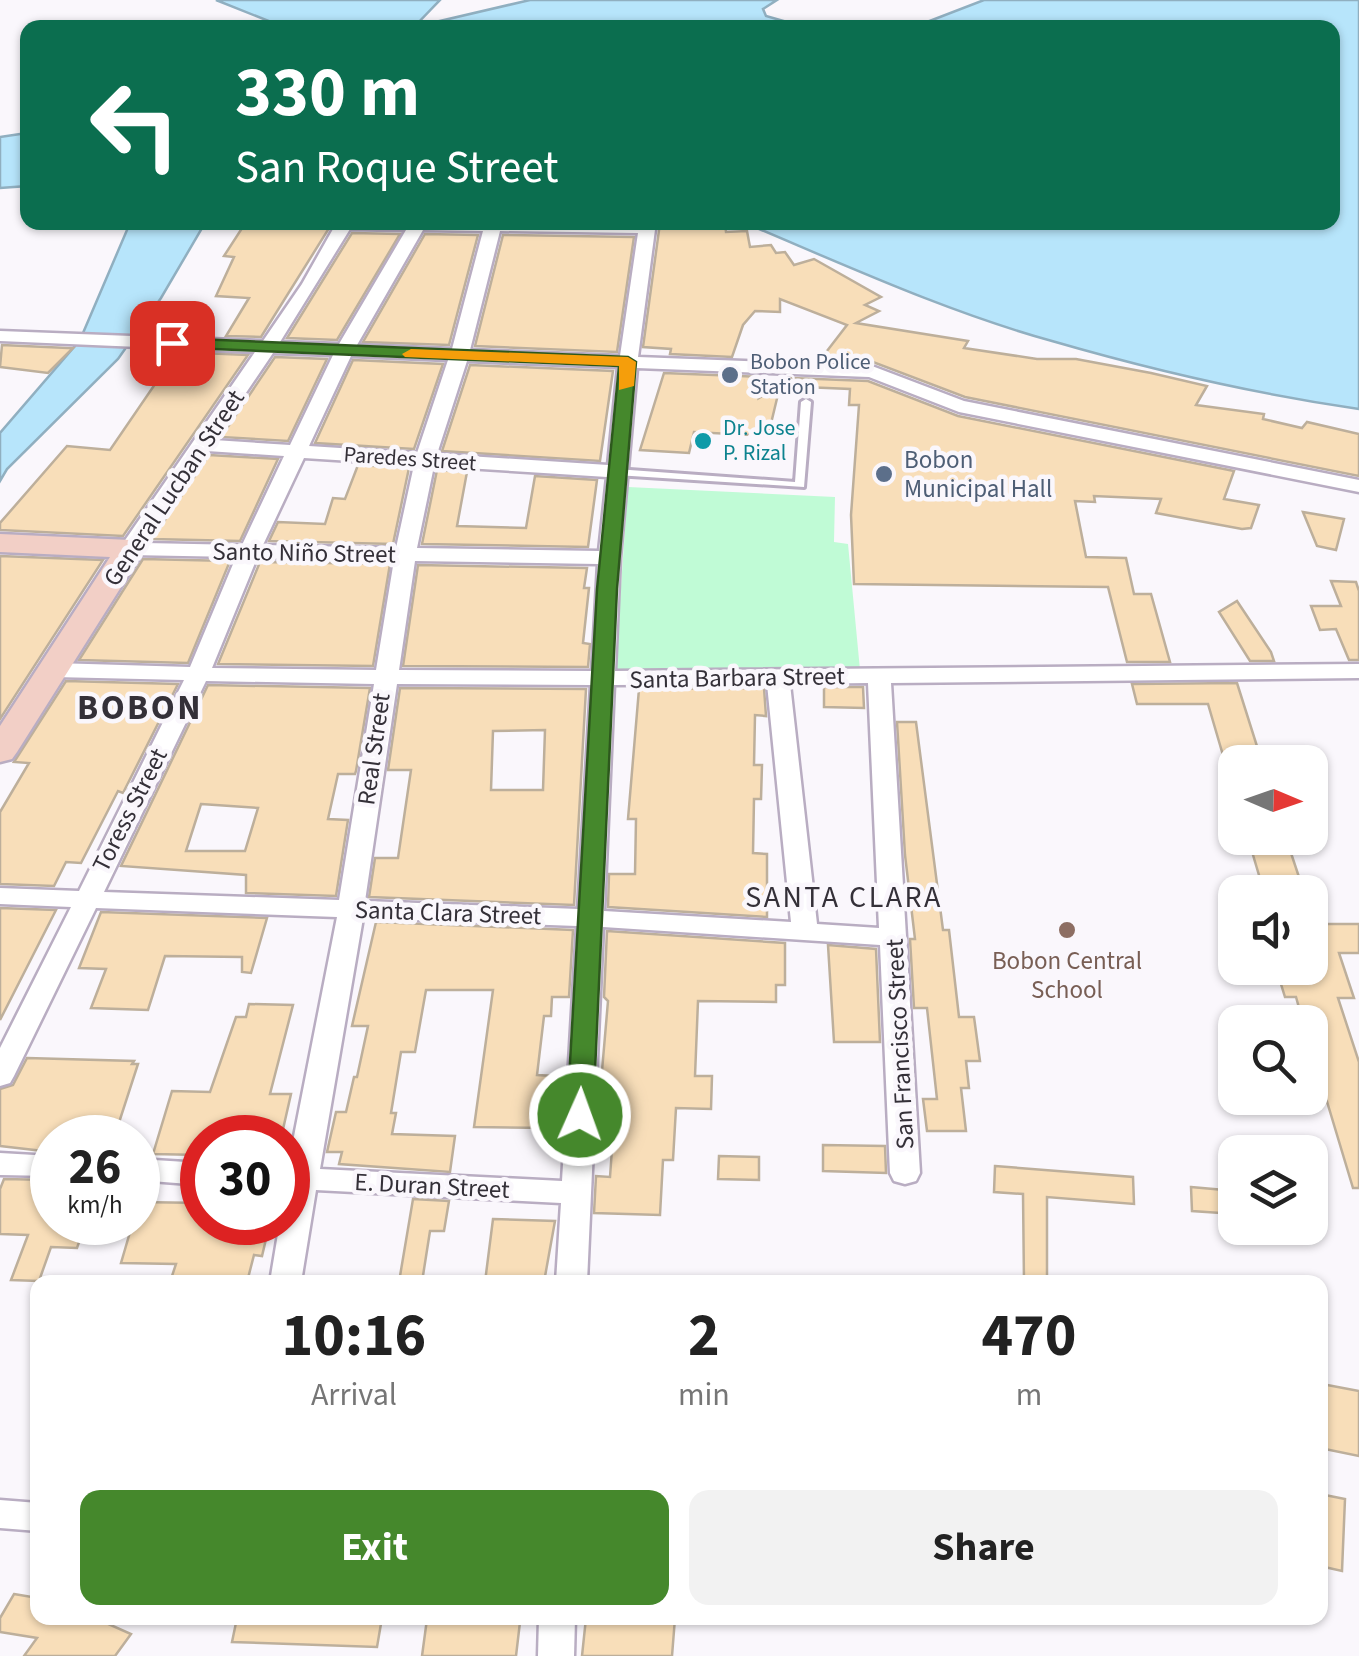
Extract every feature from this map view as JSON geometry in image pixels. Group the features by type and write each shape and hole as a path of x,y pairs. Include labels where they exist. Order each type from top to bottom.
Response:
{"street":[{"name":"General Lucban Street","path":"0,752 130,550 268,348 341,230"},
{"name":"Toress Street","path":"0,1076 198,675 249,552 344,351 415,230"},
{"name":"Real Street","path":"308,1115 350,910 405,555 425,460 459,356 492,230"},
{"path":"572,1275 609,558 628,362 647,230"},
{"path":"0,336 872,372 960,406 1359,486"},
{"name":"Paredes Street","path":"204,445 616,472"},
{"name":"Santo Niño Street","path":"11,544 130,550 609,558"},
{"name":"Santa Barbara Street","path":"54,670 384,680 1359,671"},
{"name":"San Francisco Street","path":"879,675 905,1172"},
{"path":"778,678 805,932"},
{"name":"Santa Clara Street","path":"0,896 588,918 895,937"},
{"path":"0,1164 30,1165"},
{"name":"E. Duran Street","path":"310,1179 576,1194"},
{"name":"Real Street","path":"286,1275 289,1245"},
{"path":"0,1514 30,1516"},
{"path":"556,1656 557,1625"}],"lane":[{"path":"616,472 800,486 806,402"}],"green space":[{"path":"628,487 835,497 834,542 848,544 860,670 615,672"}],"water":[{"path":"216,0 440,0 421,20 266,20"},
{"path":"530,0 777,0 763,9 766,16 780,20 444,20"},
{"path":"984,0 1359,0 1359,409 1204,380 1013,329 897,287 762,230 1340,230 1340,20 932,20"},
{"path":"20,134 20,187 0,188 0,137"},
{"path":"127,230 201,230 161,298 118,359 7,469 0,481 0,433 80,340"}],"building":[{"path":"241,230 328,230 261,337 226,336 249,298 216,296 234,257 224,256"},
{"path":"659,230 747,231 750,247 771,245 776,253 785,252 794,265 814,259 881,297 865,305 879,311 856,323 968,341 964,348 1037,359 1076,359 1207,386 1196,405 1264,414 1263,419 1302,428 1307,422 1359,434 1359,476 965,397 873,362 820,360 847,325 780,299 780,312 755,311 743,325 732,357 670,354 671,349 643,347"},
{"path":"352,233 400,234 337,340 287,338"},
{"path":"425,234 478,235 449,345 363,342"},
{"path":"503,235 634,237 617,352 475,346"},
{"path":"2,345 73,348 48,373 0,367"},
{"path":"177,352 248,355 123,536 0,530 0,523 67,446 110,450"},
{"path":"275,357 327,359 288,441 221,437"},
{"path":"353,360 443,364 414,449 315,443"},
{"path":"470,365 613,371 600,461 442,451"},
{"path":"664,373 764,377 759,398 792,378 868,381 958,416 1234,471 1224,499 1259,505 1251,528 1242,529 1156,513 1161,499 1094,496 1095,502 1075,501 1086,557 1126,558 1134,594 1151,594 1170,662 1127,662 1108,587 854,584 851,515 859,405 849,405 850,389 780,386 768,436 694,432 689,453 640,450"},
{"path":"209,455 278,459 240,541 152,539"},
{"path":"358,465 409,468 393,544 269,541 278,522 325,524 333,498 345,499"},
{"path":"437,470 467,472 457,526 526,528 535,476 597,480 588,547 422,544"},
{"path":"1303,512 1344,519 1336,550 1317,546"},
{"path":"0,556 103,560 0,719"},
{"path":"143,559 230,561 188,663 79,660"},
{"path":"260,562 390,564 373,666 218,664"},
{"path":"418,565 587,568 584,588 589,588 583,643 590,644 588,667 403,666"},
{"path":"1331,581 1356,582 1359,660 1349,660 1336,629 1320,630 1311,606 1341,606"},
{"path":"1237,601 1274,661 1250,661 1219,612"},
{"path":"66,681 178,684 123,793 118,791 81,863 66,862 54,886 0,884 0,812 29,763 14,762"},
{"path":"1237,683 1257,745 1220,745 1208,704 1137,704 1132,684"},
{"path":"208,685 370,688 356,771 338,774 328,819 348,820 336,896 246,893 246,875 121,866","holes":["201,804 258,808 245,851 186,851"]},
{"path":"824,687 863,687 864,708 824,707"},
{"path":"400,688 586,689 574,905 369,897 375,858 398,858 411,770 388,770","holes":["545,730 543,790 491,790 493,731"]},
{"path":"764,688 766,716 755,715 754,765 762,765 761,799 754,799 753,853 767,854 767,917 608,907 609,874 635,874 636,819 628,819 639,689"},
{"path":"897,722 916,722 943,930 949,930 959,1017 974,1017 980,1061 966,1061 969,1088 961,1088 966,1131 927,1131 923,1099 937,1099 927,1008 914,1008 910,939 915,939 905,855"},
{"path":"1253,855 1292,855 1298,875 1259,875"},
{"path":"0,908 56,910 0,1020"},
{"path":"101,912 267,918 251,973 242,972 242,957 165,956 148,1010 91,1008 106,969 79,968"},
{"path":"376,922 573,930 569,997 552,997 551,1016 544,1016 537,1075 555,1076 546,1128 474,1127 493,990 426,990 415,1052 401,1052 391,1113 396,1113 392,1134 455,1136 450,1172 339,1164 342,1152 327,1152 336,1112 346,1112 368,1026 352,1026"},
{"path":"1328,924 1359,924 1359,953 1339,953 1354,998 1338,998 1359,1062 1359,1188 1353,1188 1328,1105 1328,1005 1298,1005 1296,997 1285,997 1281,985 1328,985"},
{"path":"607,931 785,943 785,985 776,985 776,1002 698,1001 695,1076 712,1076 711,1109 676,1108 673,1160 663,1160 660,1215 594,1213 596,1176 610,1177 615,1107 599,1106 608,1001 604,997"},
{"path":"828,945 876,949 880,1042 834,1042"},
{"path":"249,1004 293,1005 270,1094 291,1094 286,1115 180,1115 180,1155 160,1154 160,1131 172,1091 210,1092 236,1017 246,1017"},
{"path":"27,1058 138,1064 121,1115 30,1115 30,1149 0,1146 0,1089 13,1085"},
{"path":"823,1145 885,1146 886,1173 823,1171"},
{"path":"719,1156 759,1157 759,1180 718,1179"},
{"path":"995,1166 1133,1177 1134,1204 1047,1197 1047,1275 1024,1275 1023,1194 994,1192"},
{"path":"4,1179 30,1180 30,1245 78,1245 51,1247 41,1275 30,1275 30,1281 11,1280 28,1235 0,1234 0,1189"},
{"path":"1191,1187 1218,1189 1218,1213 1192,1211"},
{"path":"413,1199 449,1201 444,1231 430,1231 423,1275 400,1275"},
{"path":"160,1202 180,1203 180,1245 265,1245 262,1256 254,1255 249,1275 172,1275 176,1264 121,1263 126,1245 160,1245"},
{"path":"493,1219 555,1221 545,1275 486,1275"},
{"path":"1328,1385 1359,1391 1359,1456 1328,1450"},
{"path":"1328,1496 1345,1499 1342,1571 1328,1568"},
{"path":"14,1594 30,1597 30,1625 111,1625 131,1634 115,1656 24,1656 37,1638 0,1632 0,1618"},
{"path":"236,1625 381,1625 377,1647 232,1642"},
{"path":"426,1625 520,1625 516,1656 422,1656"},
{"path":"585,1625 674,1625 672,1656 582,1656"}],"slow traffic":[{"path":"411,354 628,362 625,386"}],"place":[{"name":"Bobon Police Station","path":"730,375"},
{"name":"Dr. Jose P. Rizal","path":"703,441"},
{"name":"Bobon Municipal Hall","path":"884,474"},
{"name":"Bobon Central School","path":"1067,930"}],"district":[{"name":"BOBON","path":"140,708"},
{"name":"SANTA CLARA","path":"844,897"}],"route":[{"path":"172,343 628,362 607,589 580,1115"}]}
